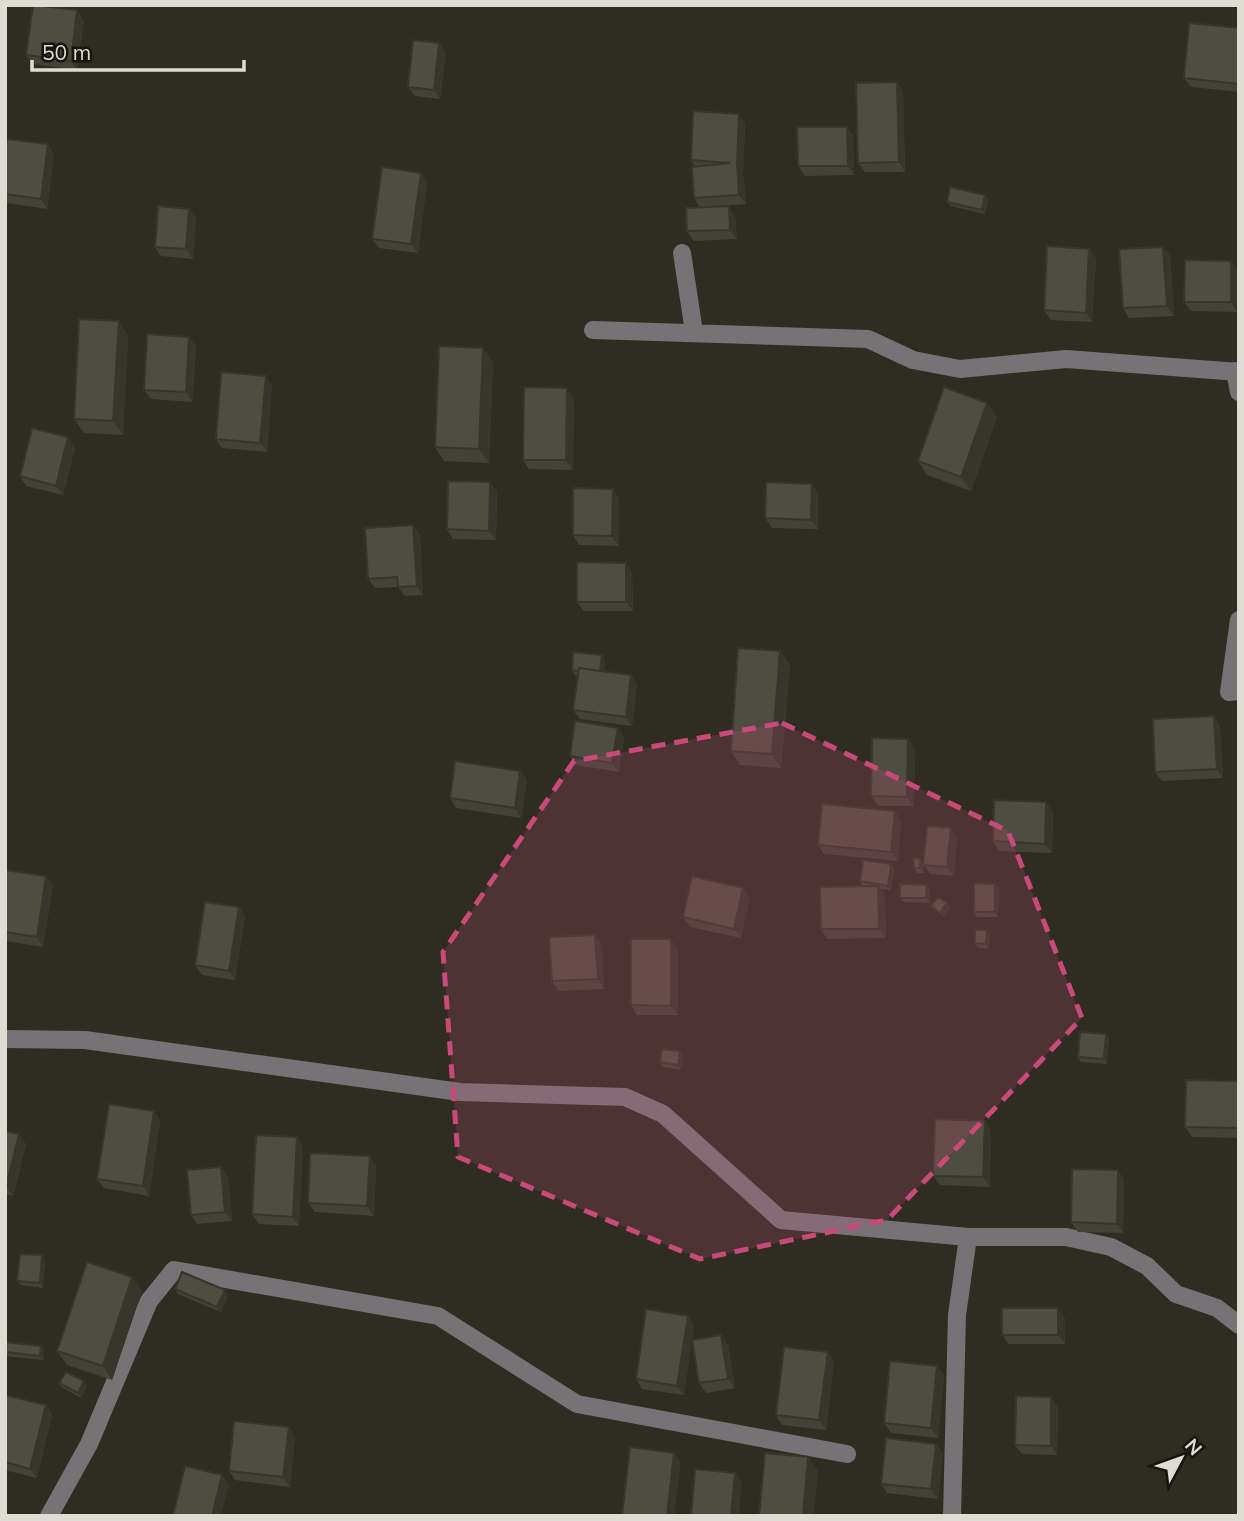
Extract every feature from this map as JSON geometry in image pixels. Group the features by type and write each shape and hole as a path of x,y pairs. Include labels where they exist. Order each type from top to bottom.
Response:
{"street":[{"path":"682,253 694,332"},
{"path":"593,330 868,339 913,360 960,369 1066,359 1237,372 1239,392"},
{"path":"1239,620 1229,692 1239,691"},
{"path":"5,1039 85,1040 460,1092 625,1097 663,1114 782,1220 968,1237 1066,1237 1111,1247 1147,1266 1176,1294 1217,1308 1239,1325"},
{"path":"952,1516 957,1315 968,1237"},
{"path":"49,1516 89,1444 149,1301 174,1270 438,1316 577,1404 847,1454"}],"highlighted area":[{"path":"782,723 1008,831 1082,1018 887,1220 700,1259 458,1157 443,952 574,761"}],"building":[{"path":"33,5 77,10 71,61 26,55"},
{"path":"1189,23 1239,28 1239,84 1184,78"},
{"path":"413,40 439,43 434,90 408,87"},
{"path":"897,82 899,162 858,163 856,83"},
{"path":"693,111 739,114 739,195 694,198 692,167 730,163 691,160"},
{"path":"797,127 847,127 848,166 798,166"},
{"path":"7,139 48,144 41,199 5,194"},
{"path":"382,167 421,173 411,244 372,239"},
{"path":"950,187 985,195 982,210 947,202"},
{"path":"158,206 189,209 186,249 155,247"},
{"path":"729,206 730,230 687,231 686,208"},
{"path":"1047,246 1089,249 1086,313 1044,310"},
{"path":"1163,247 1167,306 1123,308 1119,249"},
{"path":"1185,260 1231,261 1231,302 1184,302"},
{"path":"79,319 119,321 113,421 74,419"},
{"path":"147,334 189,337 186,392 144,390"},
{"path":"439,346 483,348 479,449 435,447"},
{"path":"221,372 266,376 260,443 216,439"},
{"path":"524,387 567,388 566,460 523,460"},
{"path":"944,387 987,403 961,477 918,461"},
{"path":"32,428 68,437 56,486 20,476"},
{"path":"448,481 490,482 489,531 447,529"},
{"path":"766,482 812,484 811,520 765,518"},
{"path":"573,488 613,489 612,536 573,535"},
{"path":"413,525 417,586 398,587 397,577 368,579 365,528"},
{"path":"577,562 626,563 626,602 577,602"},
{"path":"738,648 780,651 772,754 731,751"},
{"path":"573,652 602,655 600,671 579,668 578,671 572,670"},
{"path":"579,668 631,675 626,717 573,710"},
{"path":"1214,716 1217,769 1155,772 1153,719"},
{"path":"575,721 618,728 612,763 570,756"},
{"path":"872,738 908,739 907,797 871,796"},
{"path":"455,761 520,771 515,808 450,798"},
{"path":"994,800 1046,802 1045,844 993,841"},
{"path":"822,804 895,811 891,852 818,845"},
{"path":"927,826 951,828 947,867 923,865"},
{"path":"913,858 920,859 920,868 914,868"},
{"path":"863,860 891,864 888,886 860,881"},
{"path":"5,870 46,876 37,937 5,932"},
{"path":"692,876 743,888 734,929 683,917"},
{"path":"974,883 995,884 995,912 974,912"},
{"path":"900,884 927,885 926,898 900,898"},
{"path":"878,886 879,929 821,929 820,887"},
{"path":"938,897 947,903 940,913 931,906"},
{"path":"205,902 239,907 229,971 195,965"},
{"path":"975,930 987,930 986,944 975,943"},
{"path":"595,935 598,979 552,981 549,937"},
{"path":"631,939 671,939 671,1006 631,1005"},
{"path":"1080,1032 1106,1034 1104,1059 1078,1057"},
{"path":"662,1049 680,1051 678,1065 660,1062"},
{"path":"1186,1080 1239,1081 1239,1128 1185,1127"},
{"path":"109,1104 154,1111 143,1186 97,1179"},
{"path":"935,1119 985,1121 983,1177 933,1176"},
{"path":"5,1131 19,1134 6,1187 5,1186"},
{"path":"256,1135 297,1137 293,1217 252,1214"},
{"path":"310,1153 370,1156 367,1206 308,1203"},
{"path":"221,1167 225,1212 191,1215 187,1170"},
{"path":"1072,1169 1118,1170 1117,1224 1071,1222"},
{"path":"20,1254 42,1255 40,1283 17,1281"},
{"path":"87,1262 132,1277 103,1366 57,1351"},
{"path":"182,1272 225,1290 217,1307 175,1289"},
{"path":"1002,1308 1058,1308 1058,1335 1002,1335"},
{"path":"646,1309 688,1316 677,1386 636,1379"},
{"path":"721,1335 728,1379 699,1383 692,1340"},
{"path":"5,1342 41,1346 40,1356 5,1352"},
{"path":"784,1347 828,1352 819,1420 776,1415"},
{"path":"890,1361 937,1366 931,1428 884,1423"},
{"path":"66,1372 84,1381 78,1393 59,1383"},
{"path":"5,1395 46,1405 30,1469 5,1462"},
{"path":"1016,1396 1051,1397 1051,1446 1015,1445"},
{"path":"234,1421 289,1427 283,1477 229,1471"},
{"path":"886,1438 936,1444 931,1489 881,1484"},
{"path":"630,1447 674,1453 667,1516 622,1516"},
{"path":"765,1453 808,1457 803,1516 759,1516"},
{"path":"185,1466 222,1475 212,1516 173,1516"},
{"path":"695,1469 735,1473 731,1516 691,1516"}]}
